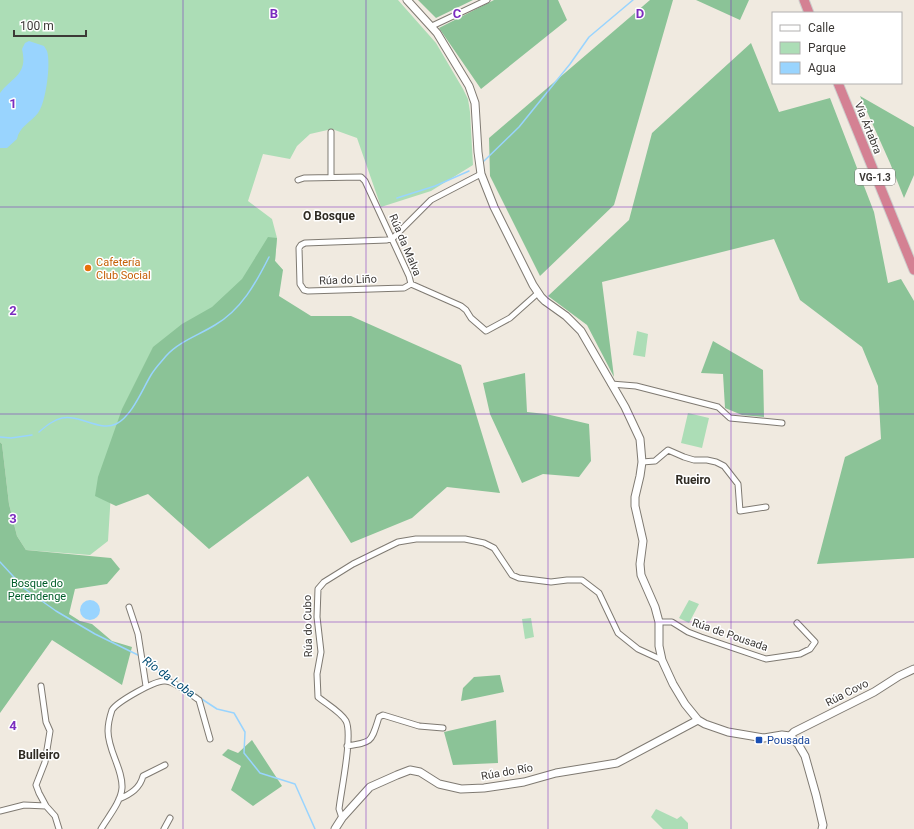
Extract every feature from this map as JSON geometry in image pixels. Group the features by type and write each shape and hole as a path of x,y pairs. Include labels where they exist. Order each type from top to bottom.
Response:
{"highway":[{"path":"804,0 809,12"},
{"name":"Vía Ártabra","path":"838,84 914,270"}],"street":[{"path":"407,0 432,26 469,86 475,103 481,174 494,207 538,293 545,301 566,316 581,331 625,407 640,439 642,462 635,497 636,512 642,541 640,564 641,575 655,607 662,660 673,684 685,704 698,720 711,727 764,738 782,735 790,736 798,744 805,756 816,795 823,826 822,829"},
{"path":"432,26 487,0"},
{"path":"331,132 331,177"},
{"path":"393,238 431,200 481,174"},
{"name":"Rúa da Malva","path":"298,180 304,178 361,177 365,181 393,238 411,284 461,306 466,310 471,318 486,331 510,318 538,293"},
{"name":"Rúa do Liño","path":"393,238 386,240 305,243 299,248 300,284 304,290 308,291 404,288 411,284"},
{"path":"611,384 636,386 718,407 730,418 782,422"},
{"path":"642,462 655,461 668,450 694,460 716,462 727,469 738,484 740,511 766,507"},
{"name":"Rúa do Cubo","path":"342,818 338,809 347,746 347,726 346,720 318,696 317,674 321,652 317,617 318,589 324,582 353,564 398,542 416,539 465,540 484,543 494,548 507,570 512,575 551,582 582,580 599,593 618,633 638,649 662,660"},
{"path":"129,607 138,634 146,686"},
{"name":"Rúa de Pousada","path":"658,622 672,622 688,632 766,659 800,654 810,649 815,642 797,623"},
{"name":"Rúa Covo","path":"790,736 794,732 874,692 899,676 914,669"},
{"path":"101,829 119,798 122,789 108,732 112,710 117,705 146,686 165,680 174,683 199,700 210,740"},
{"path":"41,686 46,722 50,731 45,762 36,785 46,806 55,816 59,829"},
{"path":"347,746 366,743 373,735 379,717 383,715 419,726 443,728"},
{"name":"Rúa do Río","path":"335,829 342,818 370,786 396,774 410,770 420,772 439,784 461,789 484,788 524,782 556,773 617,763 698,720"},
{"path":"119,798 127,795 137,788 141,784 143,776 165,765"},
{"path":"0,811 24,805 46,806"},
{"path":"164,829 170,818"}],"green space":[{"path":"0,0 398,0 436,43 468,99 473,165 431,191 381,207 357,138 332,129 310,134 297,146 290,159 263,154 248,201 272,219 277,238 275,261 283,270 112,476 108,541 90,555 26,550 17,536 9,504 2,444 0,442"},
{"path":"418,0 473,0 436,18"},
{"path":"494,0 558,0 567,20 481,89 439,28"},
{"path":"650,0 673,0 614,205 540,276 490,176 489,138"},
{"path":"696,0 749,0 740,20"},
{"path":"751,43 779,112 830,98 874,212 888,283 901,279 914,301 914,558 817,564 845,457 881,439 878,386 862,347 800,300 774,239 602,282 614,377 587,325 548,296 629,220 652,133"},
{"path":"860,96 914,127 914,175 904,198 890,163"},
{"path":"268,237 277,238 275,261 283,270 279,296 311,316 351,316 461,365 500,493 447,487 412,518 351,543 308,476 209,549 148,494 116,506 95,496 98,477 122,409 153,347 182,324 212,307 242,279"},
{"path":"637,331 648,334 645,357 633,355"},
{"path":"713,341 763,370 764,417 742,415 725,408 723,374 701,373"},
{"path":"525,373 527,412 546,414 589,424 591,461 579,477 543,474 522,483 490,414 483,383"},
{"path":"688,413 709,418 702,448 681,443"},
{"name":"Bosque do Perendenge","path":"0,442 2,444 9,504 17,536 26,550 111,558 120,569 107,584 75,589 69,614 80,621 92,624 112,641 132,647 122,685 52,640 0,713"},
{"path":"689,600 699,604 689,623 679,618"},
{"path":"531,618 534,637 525,639 522,619"},
{"path":"500,675 504,692 461,701 463,688 474,677"},
{"path":"496,720 498,763 453,765 444,732"},
{"path":"252,740 282,786 253,806 231,790 241,766 222,755 228,749 238,753"},
{"path":"656,809 677,819 681,816 688,823 688,829 663,829 651,817"}],"water":[{"path":"29,41 44,46 47,51 48,73 43,101 38,113 20,131 17,139 7,148 0,148 0,93 21,70 23,64 22,49 25,43"},
{"path":"90,600 97,603 100,610 97,617 90,620 83,617 80,610 83,603"}],"waterway":[{"path":"484,161 519,127 570,64 589,37 633,0"},
{"path":"397,198 435,186 469,171"},
{"path":"39,432 47,425 62,418 75,418 103,426 110,426 122,420 132,409 156,367 176,347 215,325 233,312 253,286 269,257"},
{"path":"0,437 11,438 32,435"},
{"name":"Río da Loba","path":"0,562 25,589 56,611 95,634 140,656"},
{"name":"Río da Loba","path":"143,658 152,662 162,674 173,681"},
{"name":"Río da Loba","path":"188,690 217,709 234,713 245,732 244,753 260,773 295,784 315,829"}],"place":[{"name":"Cafetería Club Social","path":"88,268"},
{"name":"Pousada","path":"759,740"}],"district":[{"name":"O Bosque","path":"329,216"},
{"name":"Rueiro","path":"693,480"},
{"name":"Bulleiro","path":"39,755"}]}
